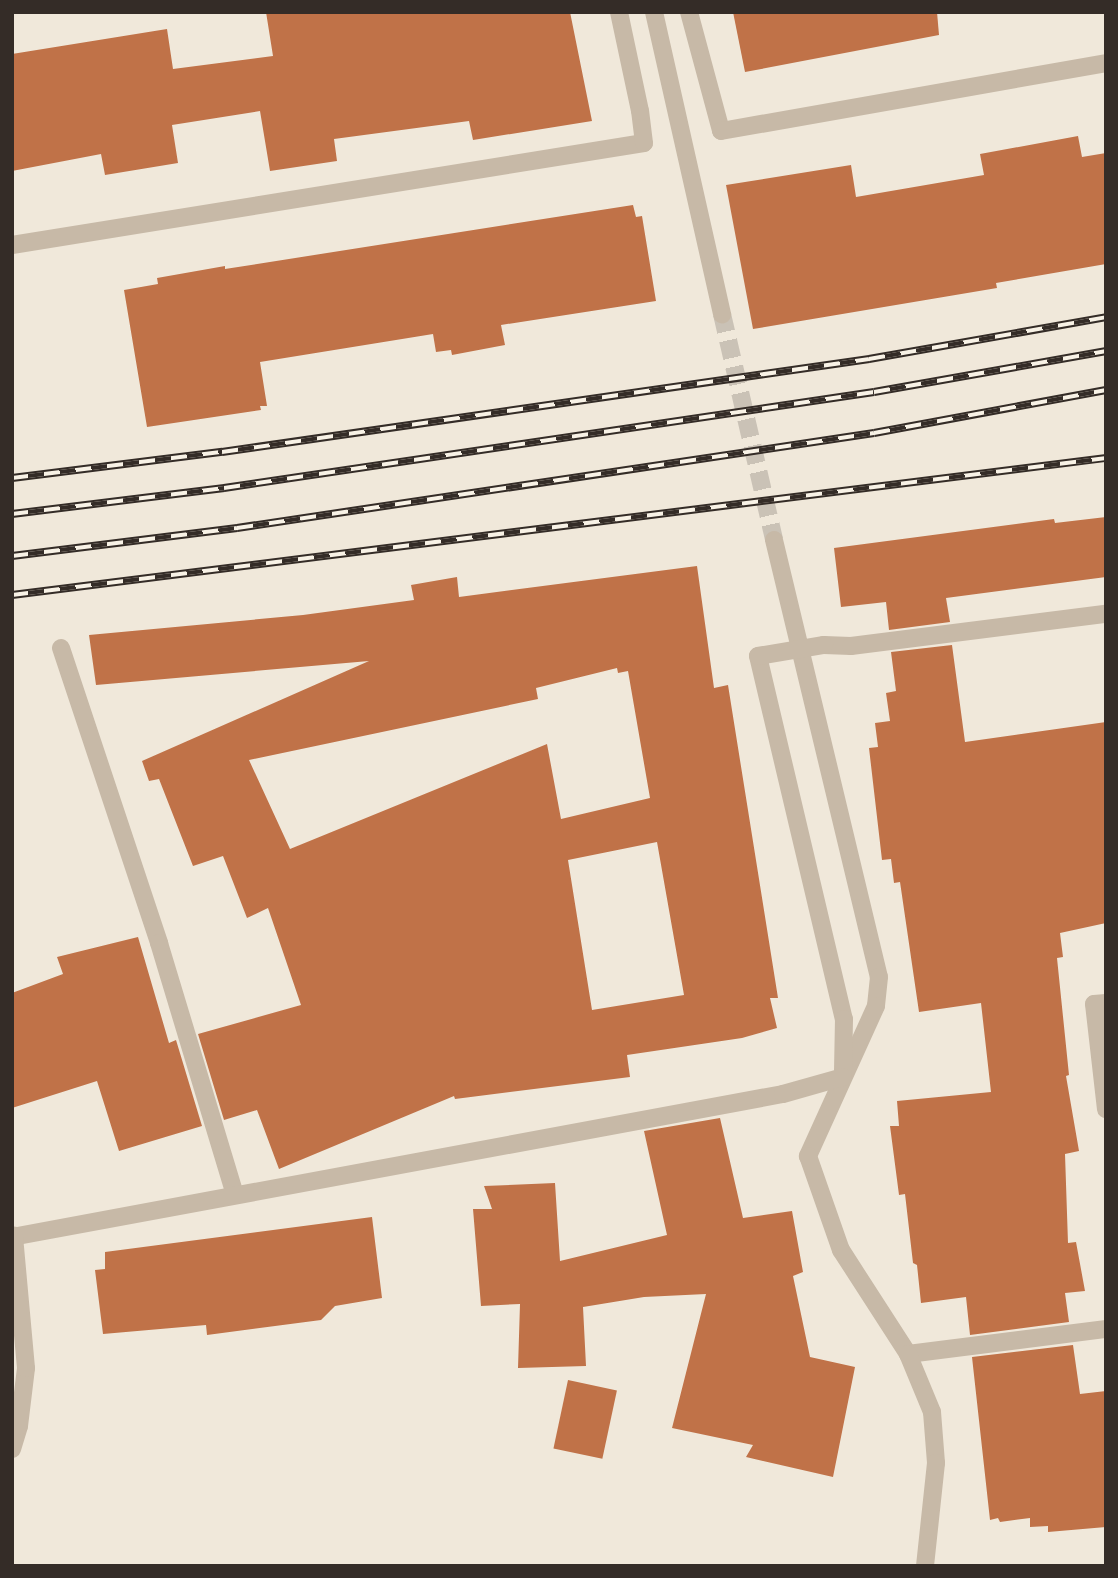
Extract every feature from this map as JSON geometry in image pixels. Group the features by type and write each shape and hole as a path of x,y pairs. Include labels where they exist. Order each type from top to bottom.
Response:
{"street":[{"path":"12,245 643,143 640,111 619,12"},
{"path":"654,12 722,314"},
{"path":"689,12 721,131 1106,63"},
{"path":"774,540 879,977 876,1006 808,1156 841,1250 908,1354 932,1412 936,1463 925,1566"},
{"path":"843,1077 844,1019 758,656 824,645 851,646 1106,614"},
{"path":"61,648 159,943 235,1195"},
{"path":"1106,1003 1094,1004 1106,1109"},
{"path":"12,1449 19,1426 26,1368 13,1236 783,1094 843,1077"},
{"path":"908,1354 1106,1329"}],"building":[{"path":"266,12 570,12 592,121 473,140 469,121 334,139 337,161 270,171 260,111 172,125 178,163 105,175 101,154 12,171 12,54 167,29 173,69 273,56"},
{"path":"733,12 937,12 939,35 745,72"},
{"path":"1078,136 1082,157 1106,153 1106,264 996,283 997,288 753,329 726,185 851,165 856,197 984,175 980,154"},
{"path":"633,205 636,217 642,216 656,301 501,325 505,345 452,355 451,350 436,352 433,334 260,362 267,406 260,406 261,410 147,427 124,290 158,284 157,278 225,266 225,269"},
{"path":"1106,517 1106,577 946,598 950,622 889,630 886,602 841,607 834,548 1054,519 1055,523"},
{"path":"697,566 714,688 728,685 778,998 770,998 777,1028 742,1038 627,1055 630,1077 455,1099 454,1096 279,1169 257,1110 224,1120 198,1034 301,1005 268,908 247,918 223,856 193,866 159,779 149,781 142,761 369,661 96,685 89,635 303,615 414,600 411,585 457,577 459,597","holes":["617,668 618,673 628,671 650,798 561,819 547,744 290,849 249,760 538,699 536,688","657,842 684,995 592,1010 568,860"]},
{"path":"952,645 965,742 1106,722 1106,923 1060,933 1063,957 1057,958 1069,1075 1066,1076 1079,1151 1065,1154 1068,1243 1076,1242 1085,1291 1065,1293 1069,1322 970,1335 966,1297 921,1303 917,1265 913,1263 905,1194 899,1195 890,1126 899,1126 897,1101 991,1092 981,1003 919,1012 900,882 894,883 891,859 882,860 869,748 878,747 875,723 890,721 886,693 896,691 891,652"},
{"path":"138,937 169,1043 176,1040 202,1126 119,1151 97,1081 12,1108 12,993 63,974 57,957"},
{"path":"720,1118 743,1218 792,1211 803,1272 793,1276 810,1357 855,1367 833,1477 746,1457 753,1445 672,1428 706,1294 644,1297 583,1307 586,1366 518,1368 520,1304 481,1306 473,1209 492,1209 484,1186 555,1183 560,1261 667,1235 644,1131"},
{"path":"372,1217 382,1298 335,1306 321,1320 207,1335 206,1325 103,1334 95,1270 105,1269 105,1252"},
{"path":"1073,1345 1080,1394 1106,1391 1106,1527 1048,1532 1048,1526 1030,1527 1030,1518 1000,1522 998,1518 990,1520 972,1357"},
{"path":"568,1380 617,1390 602,1459 553,1448"}],"tunnel":[{"path":"722,314 774,540"}],"railway":[{"path":"12,478 222,452 869,359 1106,317"},
{"path":"12,514 224,488 874,392 1106,351"},
{"path":"12,556 237,528 874,433 1106,390"},
{"path":"12,595 1106,458"}]}
